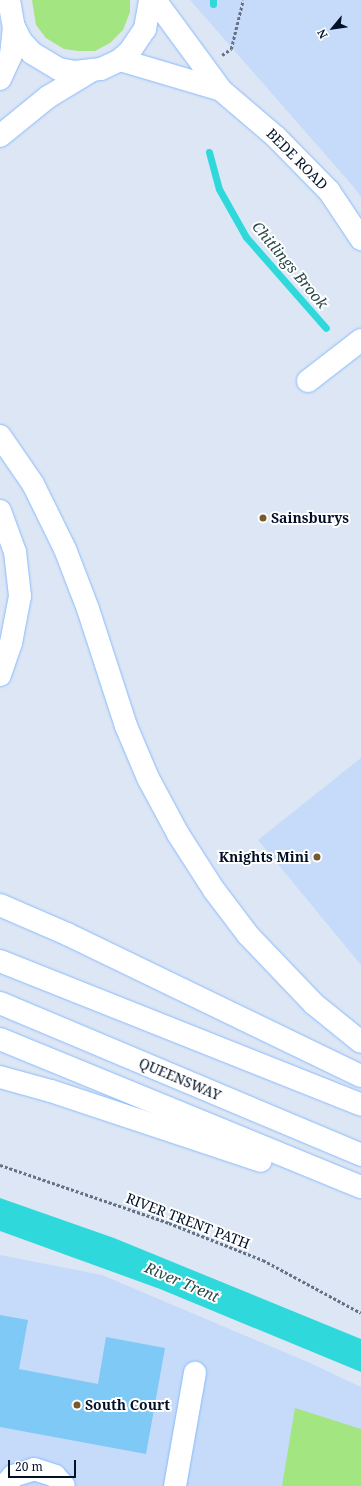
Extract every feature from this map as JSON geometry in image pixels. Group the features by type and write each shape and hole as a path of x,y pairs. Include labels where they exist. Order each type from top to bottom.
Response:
{"main road":[{"path":"9,0 14,26 21,41 44,63 59,70 91,71"},
{"path":"0,136 48,97 91,71 120,60 138,41 145,29 150,0"},
{"name":"BEDE ROAD","path":"155,0 221,90 276,137 329,191 361,239"},
{"path":"0,80 11,55 14,26"},
{"name":"BEDE ROAD","path":"120,60 221,90"},
{"path":"308,381 361,340"},
{"path":"0,436 33,484 65,548 126,726 148,778 178,834 214,890 248,935 314,1004 361,1042"},
{"path":"0,511 15,552 20,596 11,644 0,675"},
{"path":"0,905 67,934 361,1076"},
{"path":"0,961 361,1105"},
{"name":"QUEENSWAY","path":"0,1003 361,1155"},
{"path":"0,1039 361,1187"},
{"path":"0,1077 51,1091 361,1194"},
{"path":"175,1486 195,1373"},
{"path":"4,1486 13,1476 34,1468 55,1476 64,1486"}],"path":[{"path":"204,68 231,49 243,0"},
{"name":"RIVER TRENT PATH","path":"0,1165 169,1223 263,1260 361,1313"}],"shaded area":[{"path":"190,0 361,0 361,197 352,185"},
{"name":"Knights Mini","path":"361,758 361,965 258,840"},
{"path":"0,1255 102,1275 310,1363 361,1387 361,1486 0,1486"}],"green space":[{"path":"32,0 130,0 130,12 123,30 110,43 95,51 78,51 64,49 46,38 36,25"},
{"path":"295,1408 361,1429 361,1486 282,1486"}],"water":[{"name":"River Trent","path":"0,1198 114,1238 361,1339 361,1372 160,1289 0,1231"}],"building":[{"name":"South Court","path":"0,1315 28,1320 19,1369 98,1384 106,1337 165,1348 146,1454 0,1427"}],"waterway":[{"name":"Chitlings Brook","path":"209,152 219,189 246,237 326,328"}],"place":[{"name":"Sainsburys","path":"263,518"},
{"name":"Knights Mini","path":"317,857"},
{"name":"South Court","path":"77,1405"}]}
